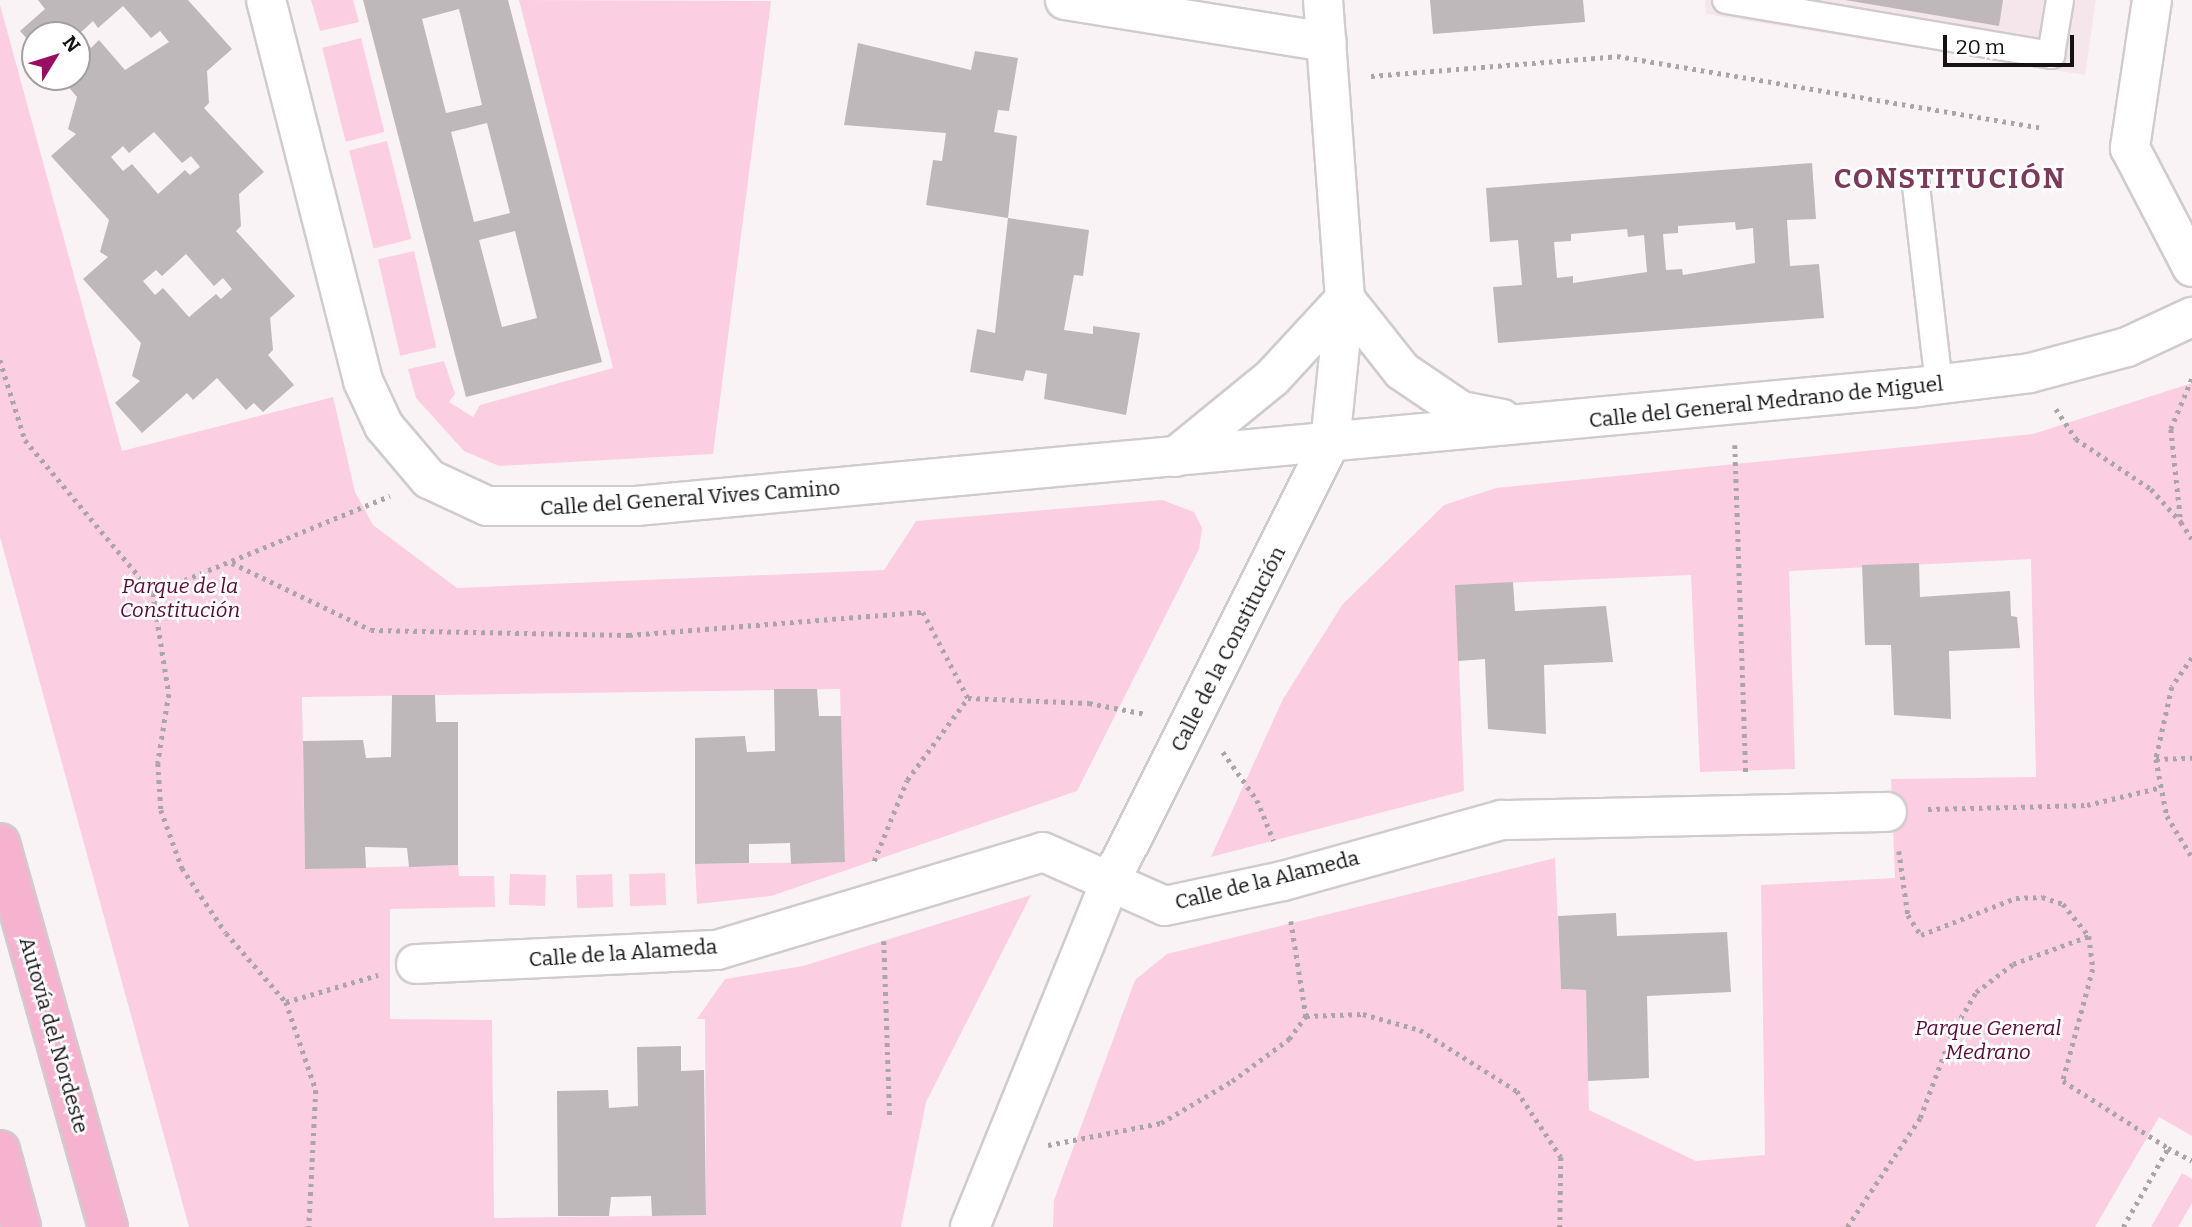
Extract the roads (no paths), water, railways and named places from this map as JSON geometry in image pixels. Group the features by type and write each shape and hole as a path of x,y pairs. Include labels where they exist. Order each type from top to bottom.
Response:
{"highway":[{"name":"Autovía del Nordeste","path":"0,844 108,1227"},
{"path":"0,1150 21,1227"}],"street":[{"name":"Calle del General Vives Camino","path":"266,0 363,381 384,426 429,479 488,506 531,510 1330,443"},
{"path":"1065,0 1327,42"},
{"name":"Calle de la Constitución","path":"970,1227 1109,884 1330,443 1345,299 1323,0"},
{"path":"2152,0 2130,148 2192,267"},
{"path":"1175,457 1272,378 1345,299 1402,371 1461,411 1535,426"},
{"name":"Calle del General Medrano de Miguel","path":"1330,443 1535,426 2030,373 2127,347 2192,317"},
{"name":"Calle de la Alameda","path":"416,964 717,950 1043,852 1109,884 1165,905 1283,881 1502,820 1891,812"}],"lane":[{"path":"1726,0 2051,55 2060,0"},
{"path":"1916,186 1939,384"}],"district":[{"name":"CONSTITUCIÓN","path":"1950,179"}],"park label":[{"name":"Parque de la Constitución","path":"180,598"},
{"name":"Parque General Medrano","path":"1988,1040"}]}
